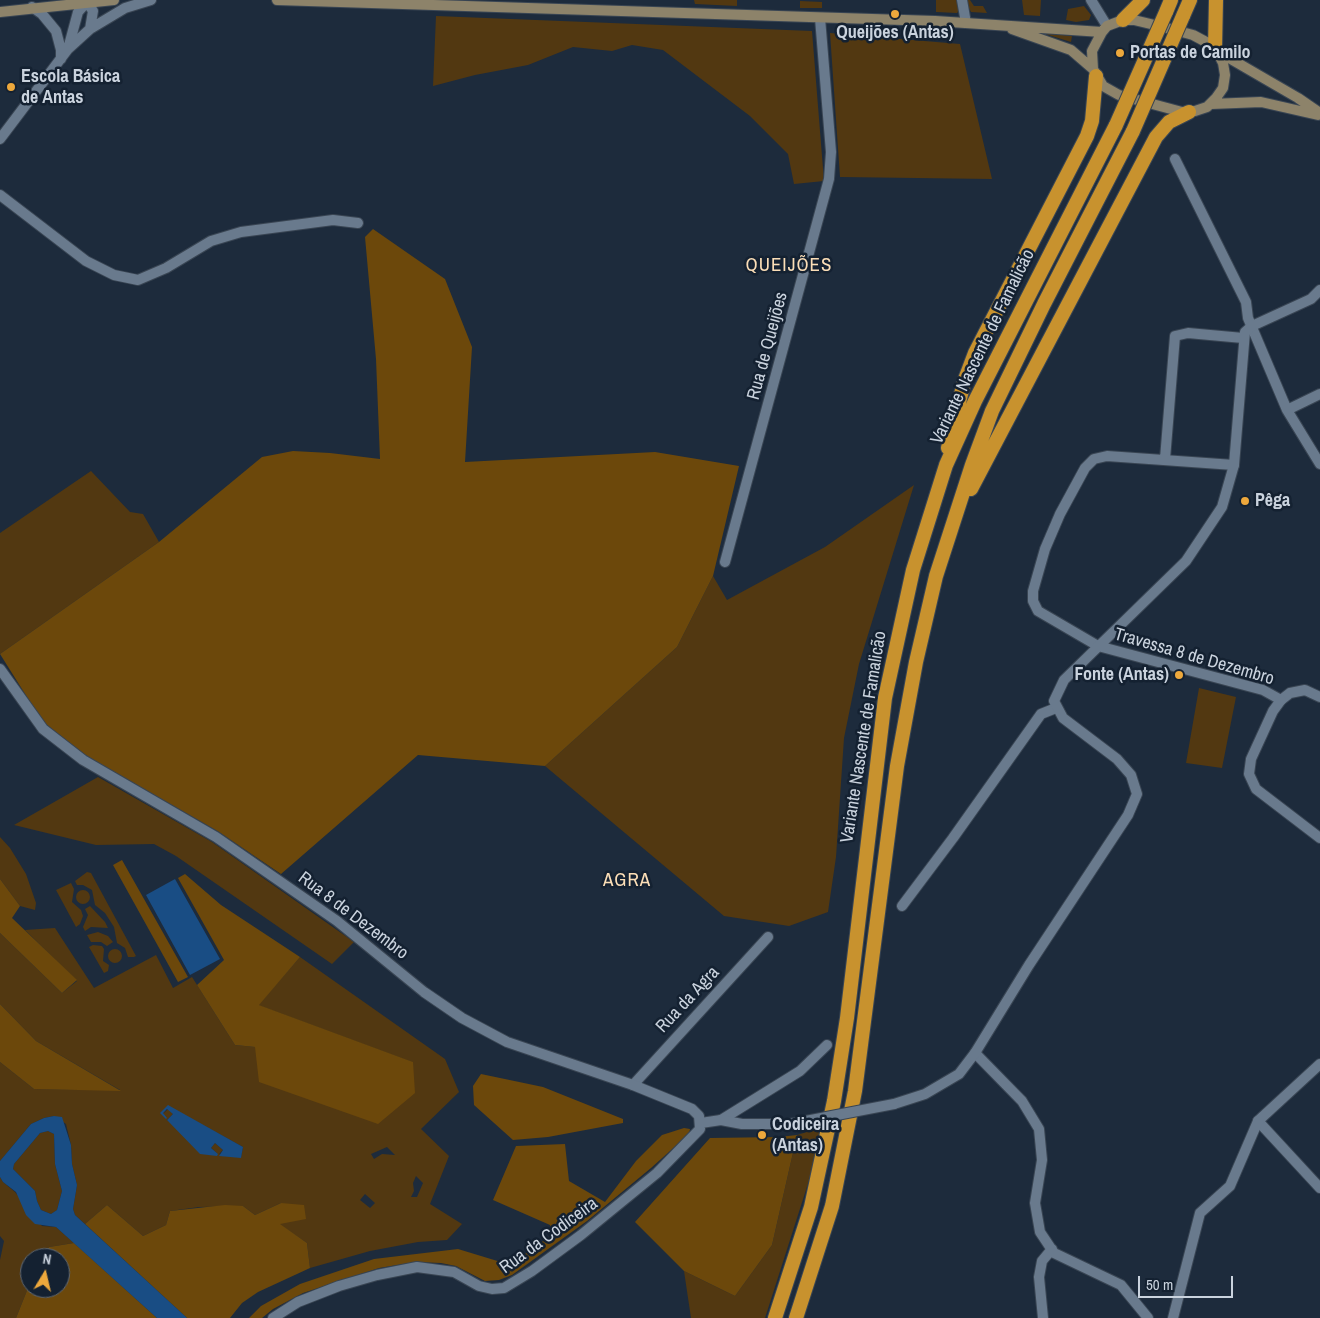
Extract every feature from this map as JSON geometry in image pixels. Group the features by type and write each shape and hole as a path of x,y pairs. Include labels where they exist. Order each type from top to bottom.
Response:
{"highway":[{"path":"1123,20 1143,0"},
{"name":"Variante Nascente de Famalicão","path":"796,1318 832,1206 852,1109 866,1022 903,731 926,618 951,527 992,412 1133,132 1190,0"},
{"path":"1216,0 1216,50"},
{"name":"Variante Nascente de Famalicão","path":"775,1318 811,1207 834,1101 848,1018 885,698 913,570 946,465 975,401 1116,125 1168,6"},
{"path":"946,465 950,436 969,366 1087,136 1092,121 1094,72"},
{"path":"951,527 1156,137 1169,122 1190,112"}],"main road":[{"path":"0,12 32,7 114,0"},
{"path":"277,0 966,23 1007,27 1105,29 1123,20 1134,20 1193,35 1298,98 1320,114"},
{"path":"1007,27 1071,50 1094,72 1103,86 1119,95 1168,110 1190,112 1211,104 1235,101 1261,102 1320,114"},
{"path":"1094,72 1092,51 1105,29"},
{"path":"1211,104 1223,88 1225,75 1223,63 1216,50"}],"street":[{"path":"0,138 68,49 90,29 125,8 151,0"},
{"path":"962,0 966,23"},
{"path":"1091,0 1105,29"},
{"path":"90,29 93,1"},
{"path":"68,49 78,12 93,1"},
{"path":"32,7 42,14 56,31 60,40 61,59"},
{"name":"Rua de Queijões","path":"725,562 829,179 831,152 820,18"},
{"path":"1175,159 1246,302 1248,318 1287,410 1320,464"},
{"path":"0,195 86,261 114,275 138,280 166,268 211,241 241,232 333,220 358,224"},
{"path":"701,1123 721,1120 742,1124 790,1124 894,1104 943,1086 959,1074 975,1053 1029,964 1128,815 1136,794 1131,775 1117,759 1063,718 1056,708 1054,701 1064,680 1186,561 1222,507 1234,465 1242,338 1245,332 1252,326 1311,299 1320,290"},
{"path":"1165,459 1175,336 1188,333 1242,338"},
{"path":"1287,410 1320,394"},
{"name":"Travessa 8 de Dezembro","path":"1234,465 1107,456 1094,460 1085,468 1046,549 1033,591 1033,601 1038,611 1098,646 1263,690 1281,700"},
{"name":"Rua 8 de Dezembro","path":"0,669 43,729 84,760 216,836 338,921 424,992 462,1018 507,1042 633,1085 692,1109 699,1116 701,1123"},
{"path":"1320,697 1305,690 1290,692 1281,700 1273,711 1251,759 1249,774 1256,789 1320,838"},
{"path":"902,906 1041,714 1056,708"},
{"name":"Rua da Agra","path":"633,1085 768,937"},
{"path":"721,1120 800,1071 828,1045"},
{"path":"975,1053 1022,1101 1039,1129 1042,1160 1035,1203 1040,1232 1054,1253 1121,1285 1148,1318"},
{"path":"1173,1318 1200,1213 1230,1186 1258,1121 1320,1064"},
{"path":"1258,1121 1320,1188"},
{"name":"Rua da Codiceira","path":"273,1318 298,1302 339,1286 377,1275 417,1268 447,1270 467,1277 479,1286 492,1289 504,1288 532,1271 621,1203 691,1140 700,1130 701,1123"},
{"path":"1043,1318 1039,1277 1042,1261 1052,1248"}],"shaded area":[{"path":"694,0 737,0 737,6 695,4"},
{"path":"936,0 959,0 960,9 957,13 936,12"},
{"path":"965,0 970,0 974,6 983,6 987,13 971,12"},
{"path":"1022,0 1041,0 1040,16 1024,15"},
{"path":"800,1 822,2 822,8 800,8"},
{"path":"1084,6 1091,15 1089,20 1076,22 1066,20 1068,9"},
{"path":"436,16 812,31 824,181 794,184 788,154 750,116 663,50 632,45 612,51 573,47 528,65 475,75 433,86"},
{"path":"830,33 960,44 992,179 840,177"},
{"path":"1042,33 1072,36 1071,42"},
{"path":"373,229 445,279 472,347 465,462 655,452 739,466 713,576 677,647 545,766 418,755 281,874 219,832 86,756 42,721 0,654 159,542 262,457 293,451 380,459 376,359 365,237"},
{"path":"91,471 130,512 143,514 159,542 0,654 0,533"},
{"path":"914,485 859,664 844,738 836,857 828,912 789,926 724,916 545,766 677,647 713,576 727,600 825,547"},
{"path":"1199,688 1236,697 1222,768 1186,763"},
{"path":"98,777 212,842 354,942 332,964 176,856 154,844 96,845 14,825"},
{"path":"0,837 10,848 26,874 36,903 35,910 20,906 0,879"},
{"path":"122,860 188,977 178,982 113,865"},
{"path":"87,872 91,873 136,956 128,957 125,948 117,943 114,927 105,913 95,905 92,890 83,885 77,885 75,881"},
{"path":"185,874 221,905 300,957 259,1005 413,1062 415,1093 378,1124 259,1082 255,1047 235,1045 197,985 224,960 178,878"},
{"path":"0,879 20,906 12,918 77,980 62,993 0,933"},
{"path":"71,883 74,889 72,902 81,910 83,916 80,924 76,927 56,890"},
{"path":"80,890 86,890 90,897 86,904 80,904 76,900 76,894"},
{"path":"90,906 108,928 91,927 85,931 83,927 88,915 85,909"},
{"path":"55,928 94,988 156,955 173,988 192,977 235,1045 412,1062 258,1005 300,957 445,1059 459,1092 421,1129 449,1156 430,1204 462,1224 447,1240 418,1242 370,1251 310,1268 307,1243 279,1224 281,1203 255,1215 243,1206 199,1207 170,1211 166,1225 143,1236 107,1205 85,1224 75,1215 73,1209 77,1185 66,1124 54,1116 31,1124 0,1161 0,1062 34,1089 120,1090 36,1041 0,1004 0,933 62,993 77,981 25,930","holes":["168,1106 243,1147 241,1157 219,1154 223,1150 215,1143 211,1148 218,1154 167,1120 173,1114 168,1109 163,1114","387,1147 395,1155 382,1154 374,1159 371,1154","416,1176 423,1183 417,1197 411,1197 414,1191 413,1183","365,1194 375,1203 370,1208 360,1200"]},
{"path":"98,932 108,936 113,942 107,946 101,942 91,942 87,935"},
{"path":"93,945 102,946 104,949 103,961 109,965 108,971 104,973 89,947"},
{"path":"115,949 120,951 122,956 120,961 115,963 110,961 108,956 110,951"},
{"path":"0,1004 36,1041 121,1091 34,1089 0,1062"},
{"path":"481,1074 543,1087 623,1119 623,1123 548,1137 513,1140 474,1105 473,1086"},
{"path":"684,1128 690,1129 689,1134 651,1168 587,1221 512,1275 499,1280 485,1281 456,1266 441,1263 416,1262 379,1268 303,1293 273,1309 262,1318 249,1318 261,1306 300,1284 374,1259 458,1249 504,1263 518,1259 553,1234 550,1225 493,1200 516,1146 565,1144 569,1181 605,1202 636,1161 662,1135"},
{"path":"820,1128 813,1168 765,1318 691,1318 684,1271 735,1296 772,1245 797,1135"},
{"path":"48,1131 54,1134 55,1164 62,1191 57,1210 51,1214 41,1210 35,1191 13,1169 14,1164 40,1133"},
{"path":"797,1135 772,1245 735,1296 684,1271 635,1222 710,1138"},
{"path":"0,1177 15,1192 42,1226 56,1227 74,1243 48,1248 20,1248 20,1298 24,1298 16,1318 0,1318 0,1260 4,1241 0,1236"},
{"path":"281,1203 304,1205 306,1219 280,1224 307,1243 310,1268 258,1292 242,1303 230,1318 187,1318 85,1224 107,1205 143,1236 166,1225 170,1211 225,1205 243,1206 255,1215"},
{"path":"74,1243 157,1318 16,1318 24,1298 70,1298 70,1248 49,1247"}],"water":[{"path":"175,879 220,959 190,975 146,895"},
{"path":"168,1105 243,1147 241,1158 219,1156 223,1150 215,1143 211,1148 218,1154 217,1156 200,1154 167,1120 173,1114 167,1109 163,1113 166,1119 160,1113"},
{"path":"62,1117 71,1145 72,1164 77,1185 73,1209 75,1215 187,1318 157,1318 56,1227 35,1224 26,1215 16,1192 3,1182 0,1177 0,1161 31,1124 44,1118","holes":["48,1131 54,1134 55,1164 62,1191 57,1210 51,1214 41,1210 35,1191 13,1169 14,1164 40,1133"]}],"place":[{"name":"Queijões (Antas)","path":"895,14"},
{"name":"Portas de Camilo","path":"1120,53"},
{"name":"Escola Básica de Antas","path":"11,87"},
{"name":"Pêga","path":"1245,501"},
{"name":"Fonte (Antas)","path":"1179,675"},
{"name":"Codiceira (Antas)","path":"762,1135"}],"district":[{"name":"QUEIJÕES","path":"789,266"},
{"name":"AGRA","path":"627,881"}]}
